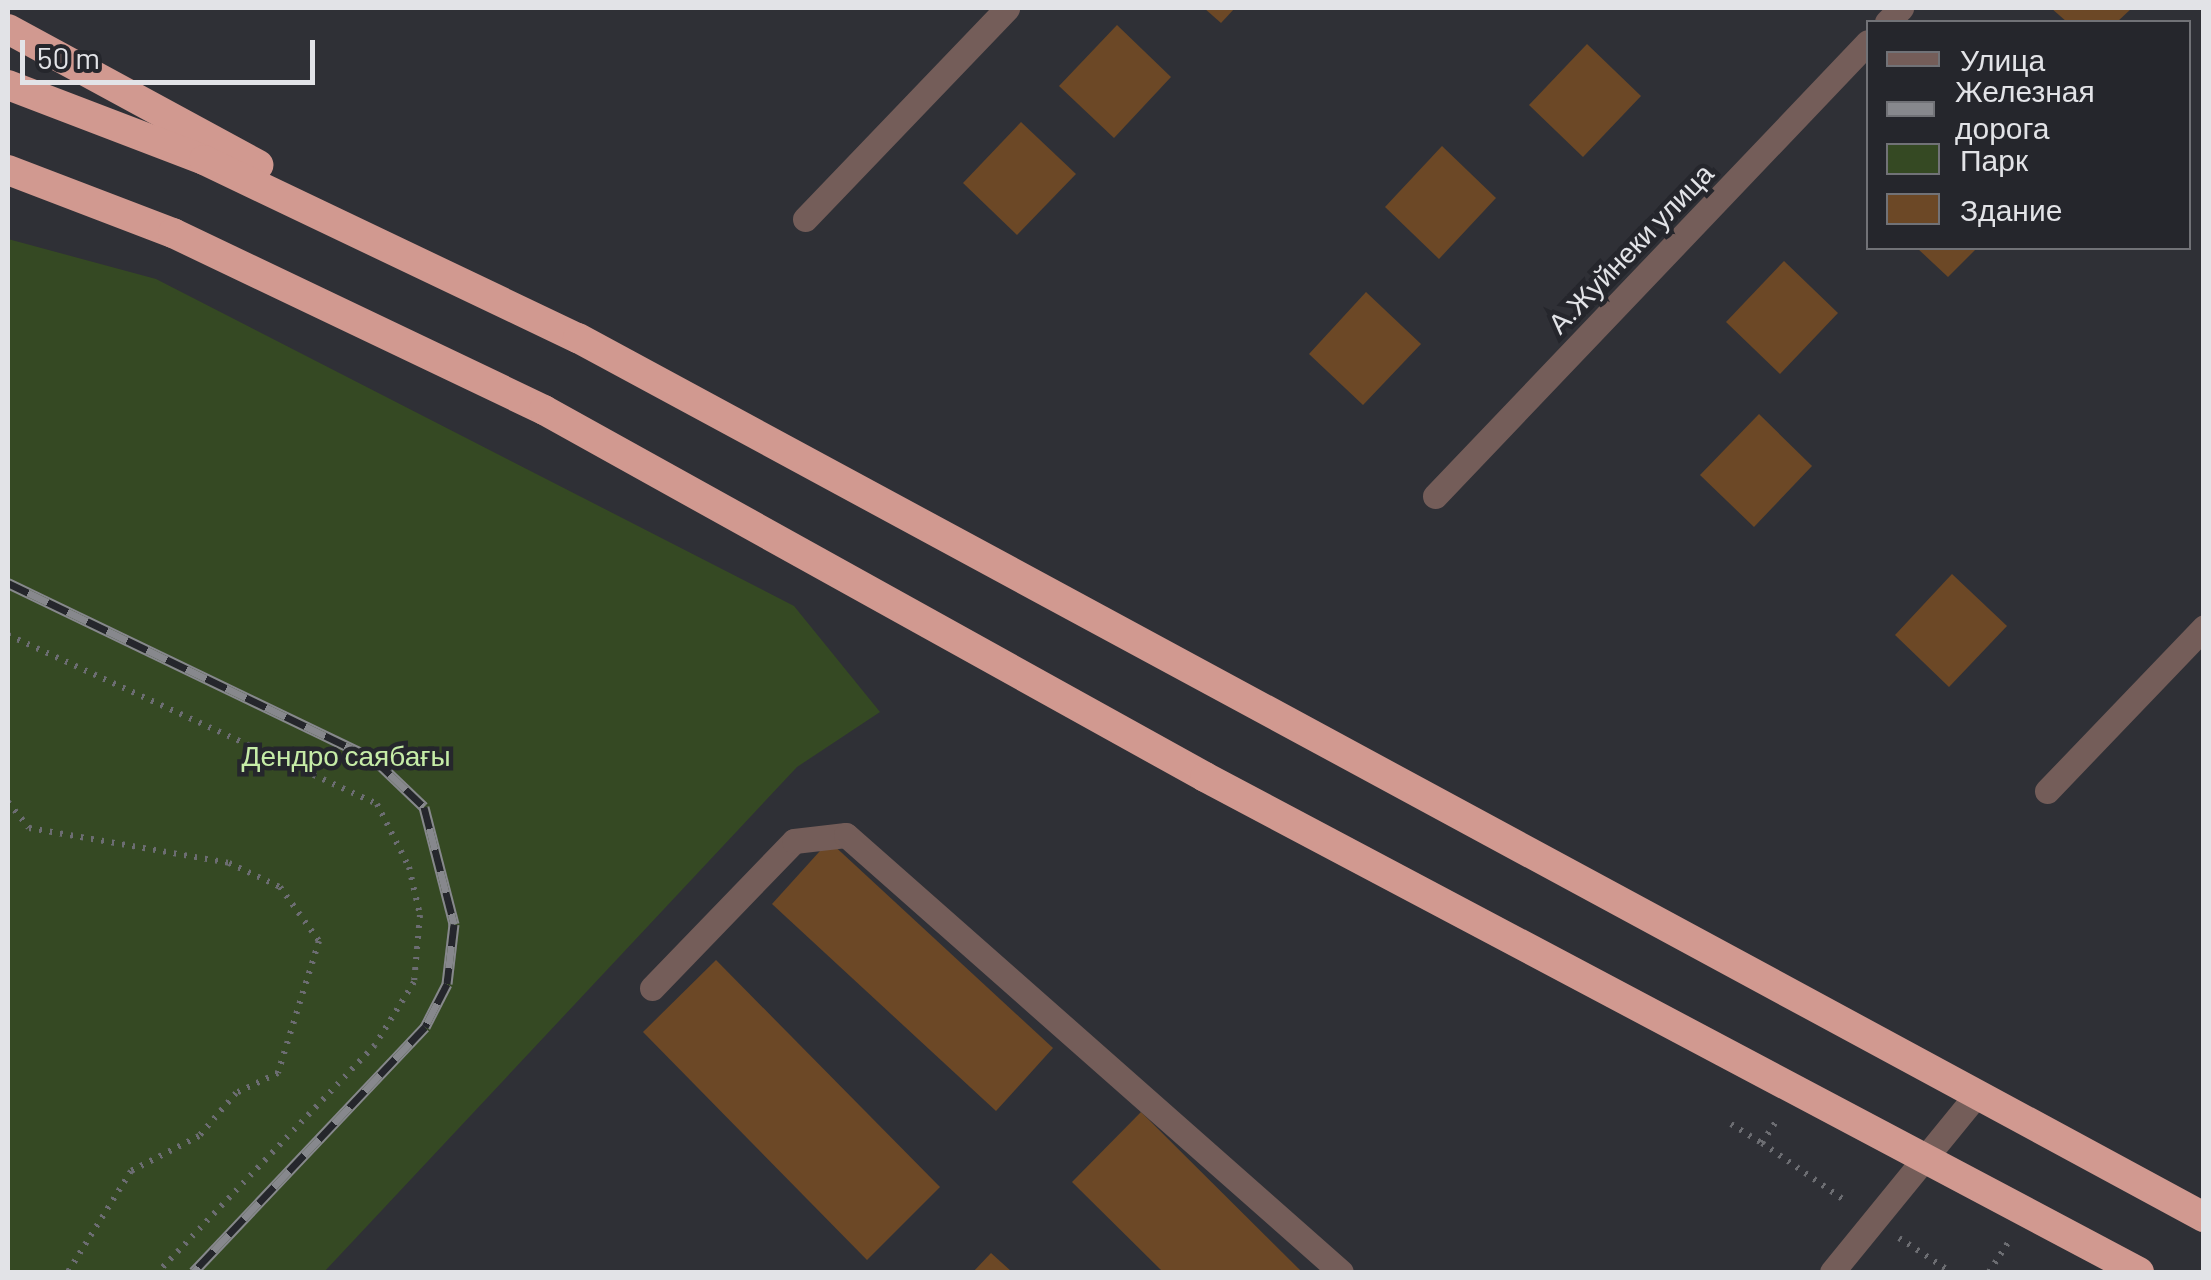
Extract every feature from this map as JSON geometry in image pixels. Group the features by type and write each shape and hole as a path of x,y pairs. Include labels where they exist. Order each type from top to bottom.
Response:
{"highway":[{"path":"8,29 2204,1216"},
{"path":"8,85 204,160 578,338"},
{"path":"8,170 172,233 544,410 1205,776 2139,1272"}],"street":[{"path":"8,19 15,8"},
{"path":"805,218 1007,8"},
{"name":"А.Жуйнеки улица","path":"1435,496 1866,44"},
{"path":"2047,791 2204,627"},
{"path":"652,988 794,841 846,835 1341,1272"},
{"path":"1834,1272 1977,1094"}],"path":[{"path":"8,635 377,804 409,867 420,915 414,982 394,1014 158,1272"},
{"path":"8,802 29,828 69,839 229,863 280,887 319,941 278,1073 236,1094 198,1136 131,1171 68,1272"},
{"path":"1731,1124 1762,1143 1797,1089"}],"green space":[{"name":"Дендро саябағы","path":"8,239 156,279 794,606 880,712 797,767 324,1272 8,1272"}],"building":[{"path":"1204,8 1235,8 1221,23"},
{"path":"2051,8 2132,8 2119,20 2065,20"},
{"path":"1117,25 1171,77 1114,138 1059,86"},
{"path":"1587,44 1641,96 1583,157 1529,105"},
{"path":"1021,122 1076,174 1017,235 963,183"},
{"path":"1442,146 1496,198 1439,259 1385,207"},
{"path":"1919,250 1975,250 1948,277"},
{"path":"1784,261 1838,313 1780,374 1726,322"},
{"path":"1366,292 1421,344 1363,405 1309,354"},
{"path":"1759,414 1812,466 1754,527 1700,475"},
{"path":"1952,574 2007,626 1949,687 1895,635"},
{"path":"829,841 1053,1048 996,1111 772,904"},
{"path":"716,960 940,1187 867,1260 643,1032"},
{"path":"1141,1112 1302,1272 1163,1272 1072,1182"},
{"path":"991,1253 1012,1272 973,1272"}],"railway":[{"path":"8,583 374,759 424,807 454,924 447,984 425,1027 193,1272"}]}
